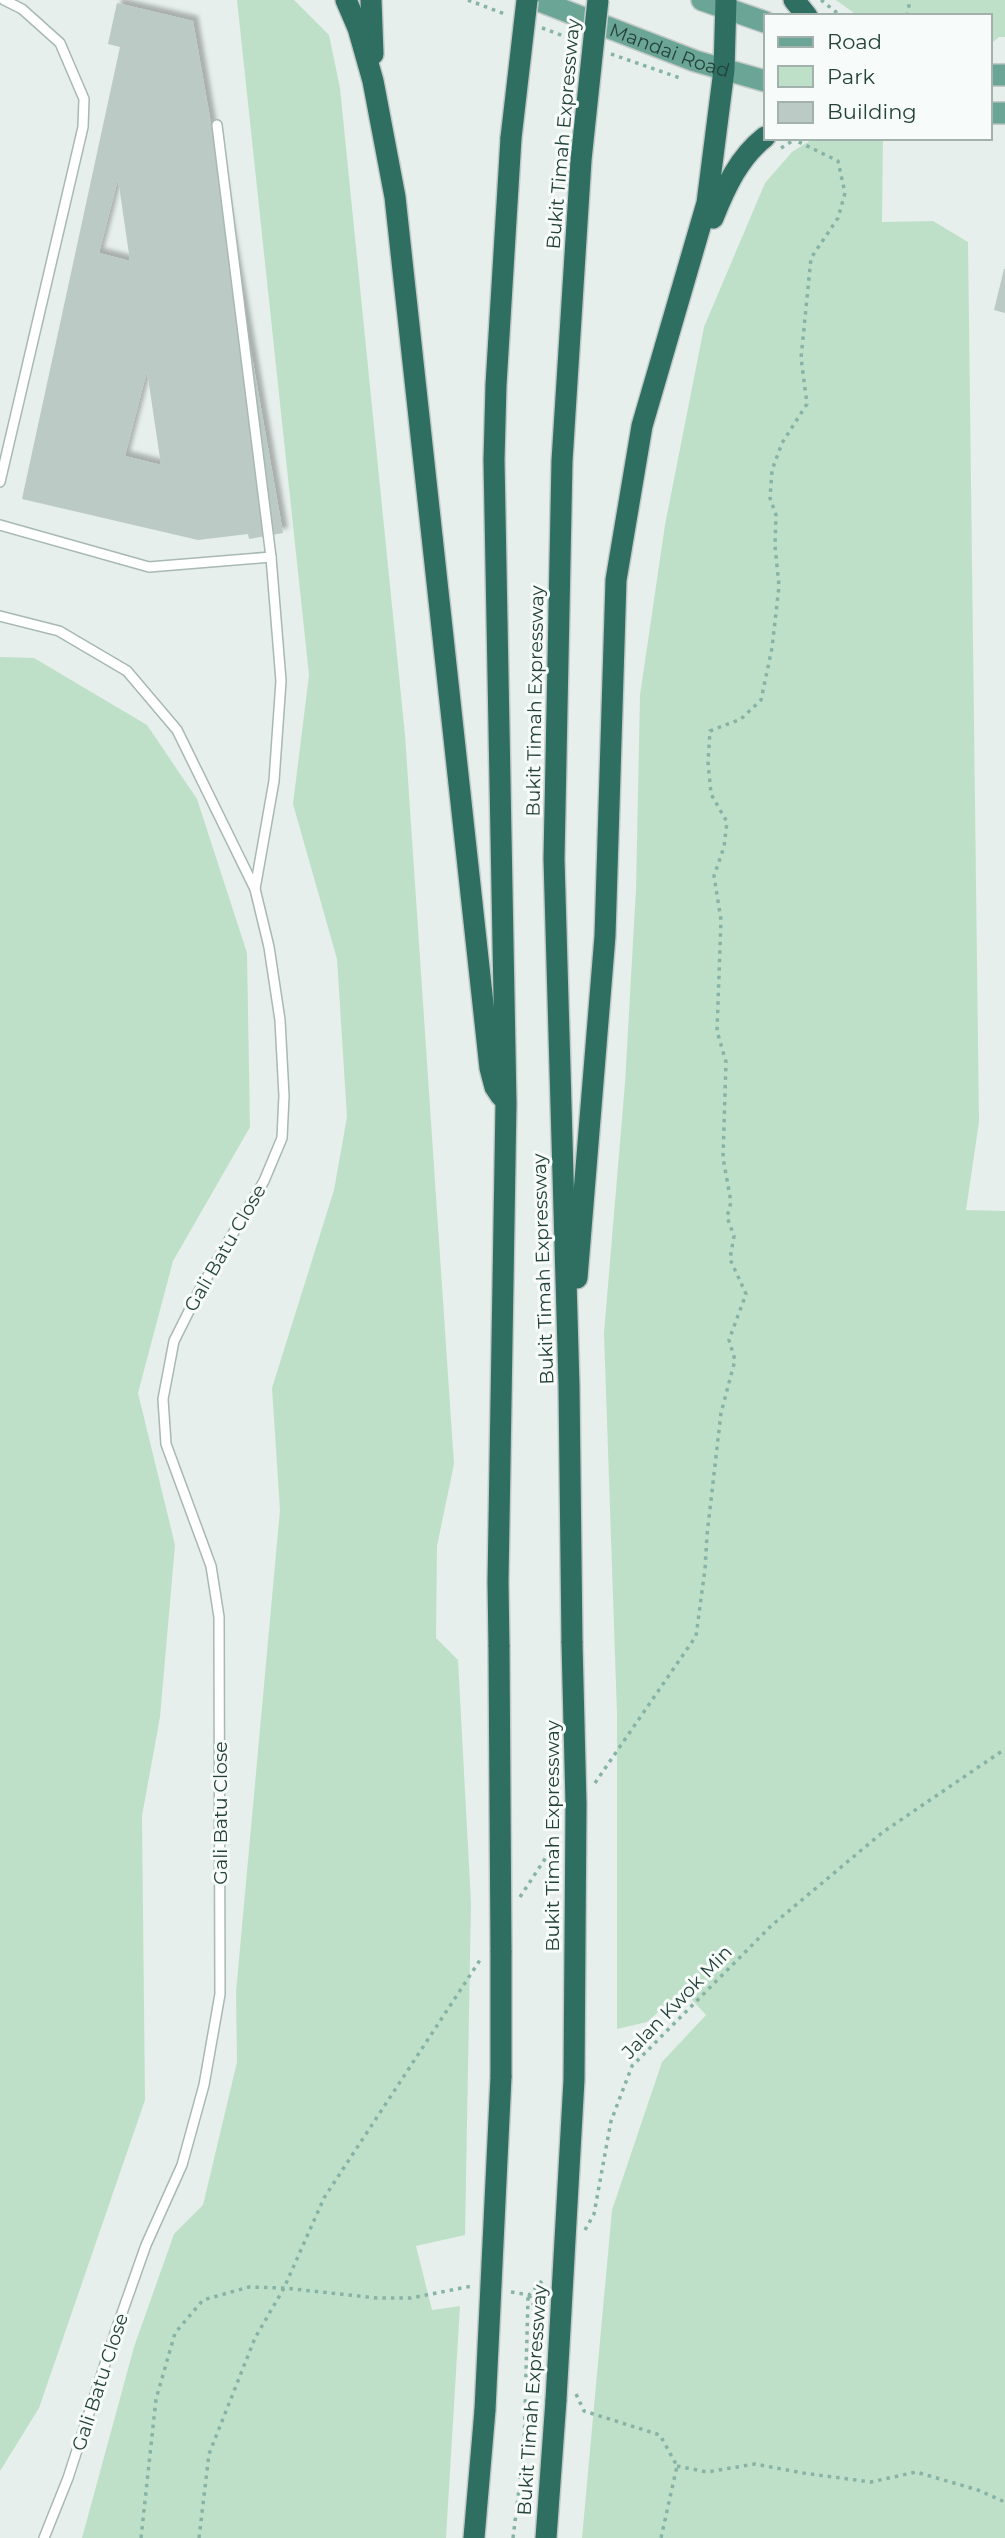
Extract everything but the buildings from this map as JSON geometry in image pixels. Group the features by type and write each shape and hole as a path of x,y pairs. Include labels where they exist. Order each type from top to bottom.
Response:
{"highway":[{"path":"346,0 358,28 373,81 395,197 491,1068 495,1087 506,1103"},
{"path":"371,0 373,81"},
{"name":"Bukit Timah Expressway","path":"474,2538 485,2410 501,2077 498,1568 506,1103 494,460 496,385 512,138 527,0"},
{"name":"Bukit Timah Expressway","path":"546,2538 574,2080 576,1804 569,1385 554,859 562,461 582,160 598,0"},
{"path":"794,0 805,14"},
{"path":"569,1385 605,936 616,580 642,426 708,203 724,70 725,5"},
{"path":"687,278 727,183 743,160 772,143"}],"main road":[{"name":"Mandai Road","path":"537,0 695,61 764,81"},
{"path":"702,0 725,5 764,22"}],"lane":[{"path":"0,482 83,127 84,99 60,43 22,9 4,0"},
{"path":"217,125 271,558 281,681 274,781 255,889"},
{"path":"0,525 149,567 271,558"},
{"path":"0,616 59,631 127,671 177,730 255,889"},
{"name":"Gali Batu Close","path":"44,2538 68,2478 146,2245 182,2165 204,2085 220,1994 219,1617 211,1566 166,1444 163,1399 174,1341 199,1291 264,1181 282,1138 284,1096 280,1020 269,947 255,889"}],"path":[{"path":"821,0 838,14"},
{"path":"772,143 790,140"},
{"path":"593,1786 696,1636 721,1413 735,1360 729,1340 746,1294 730,1259 734,1236 727,1217 731,1202 723,1158 726,1062 717,1031 722,920 714,876 724,847 727,822 711,794 708,762 710,731 741,719 761,700 772,648 779,586 775,546 776,515 770,498 772,470 782,443 807,404 801,358 811,258 838,218 845,193 838,161 798,140"},
{"name":"Jalan Kwok Min","path":"582,2236 594,2214 611,2120 632,2066 772,1925 883,1832 1005,1749"},
{"path":"519,1900 564,1831"},
{"path":"199,2538 209,2454 255,2338 284,2288 324,2198 489,1946"},
{"path":"513,2538 524,2448 528,2295 548,2276"},
{"path":"141,2538 156,2399 175,2333 203,2300 249,2287 377,2298 411,2298 470,2286 481,2288"},
{"path":"505,2291 528,2295"},
{"path":"528,2295 545,2330"},
{"path":"573,2388 584,2412 660,2435 677,2466 661,2538"},
{"path":"677,2466 707,2472 755,2464 871,2482 916,2472 978,2490 1005,2502"}],"green space":[{"path":"237,0 294,0 329,35 340,88 405,735 454,1464 437,1546 436,1638 458,1660 471,1903 465,2235 416,2246 432,2310 460,2306 446,2538 82,2538 134,2347 174,2234 203,2205 237,2062 236,1992 280,1510 272,1388 334,1190 347,1117 337,959 293,804 309,675"},
{"path":"836,0 1005,0 1005,37 999,37 991,43 991,14 855,14"},
{"path":"811,140 883,140 882,222 933,221 968,242 979,1122 966,1210 1005,1211 1005,2538 582,2538 612,2210 662,2062 706,2015 683,1990 647,2022 617,2029 617,1714 604,1333 625,1083 636,889 640,695 665,525 704,327 765,183 792,152"},
{"path":"0,657 34,658 147,725 197,799 247,953 250,1127 173,1261 138,1393 175,1545 160,1717 142,1816 145,2100 39,2408 0,2471"}]}
